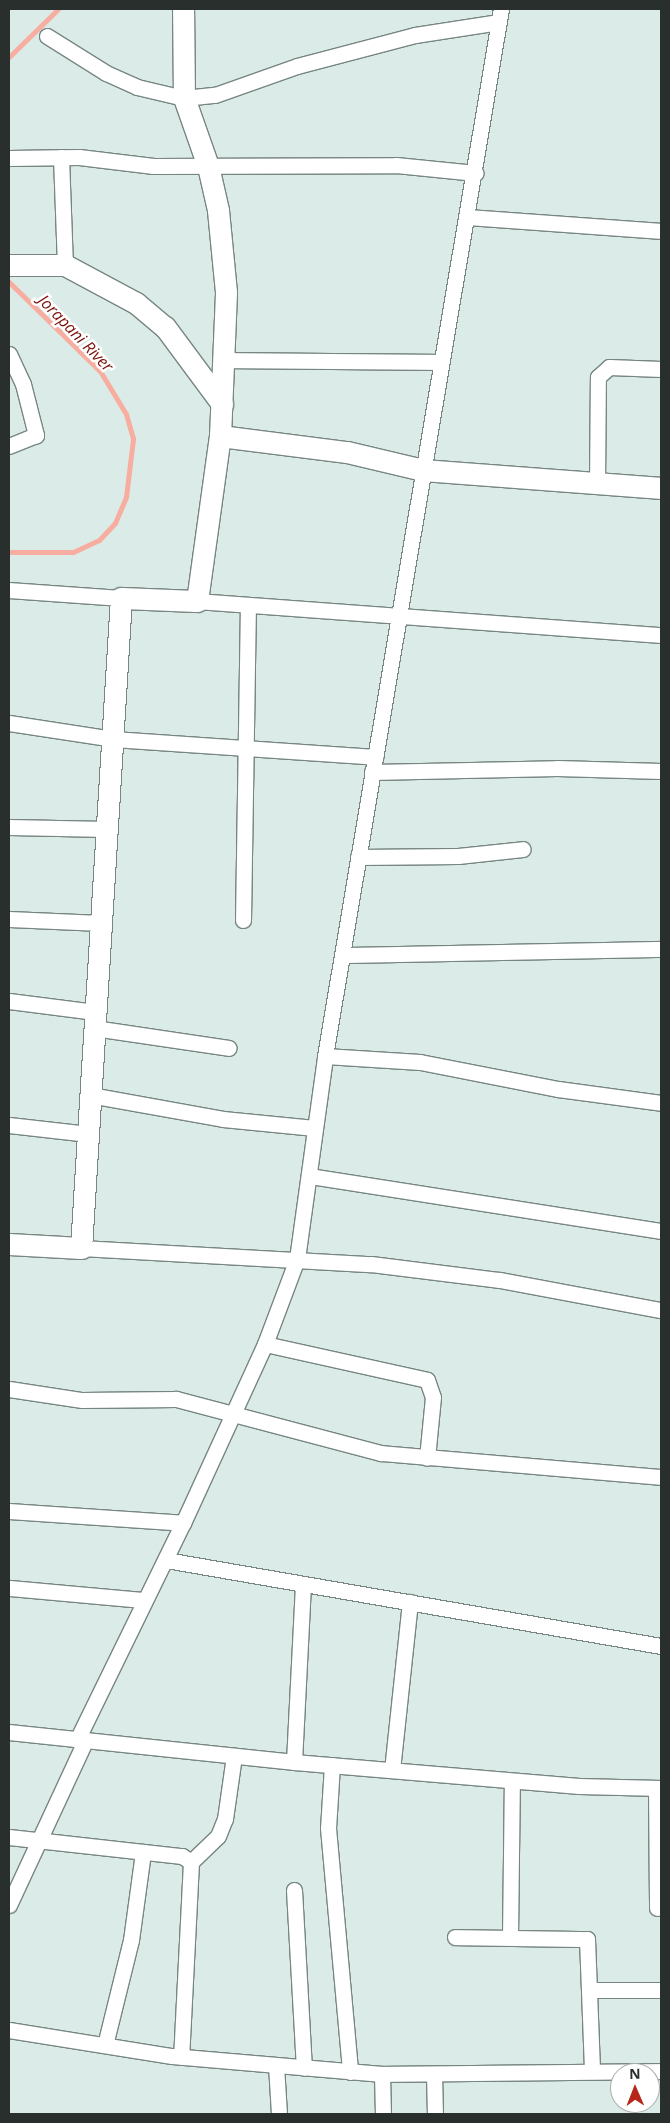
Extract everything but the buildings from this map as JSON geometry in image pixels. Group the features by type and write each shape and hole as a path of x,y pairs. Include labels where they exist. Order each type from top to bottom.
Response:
{"street":[{"path":"184,9 184,98 208,166 224,247 224,360 220,436 197,601"},
{"path":"9,1905 38,1843 142,1600 166,1560 231,1412 265,1344 297,1258 310,1176 325,1056 399,618 439,362 476,173 500,15 297,66 215,95 184,98 137,87 106,73 47,36"},
{"path":"9,158 61,157 152,166 336,164 476,173"},
{"path":"56,265 61,157"},
{"path":"468,217 661,231"},
{"path":"9,265 56,265 136,303 165,327 222,404"},
{"path":"9,354 23,384 36,435 9,446"},
{"path":"224,360 439,362"},
{"path":"597,484 598,377 609,367 661,369"},
{"path":"220,436 348,452 423,470 661,488"},
{"path":"9,590 197,601 399,618 661,635"},
{"path":"81,1248 121,598"},
{"path":"243,920 248,606"},
{"path":"9,723 112,739 375,757"},
{"path":"372,772 557,768 661,771"},
{"path":"9,827 107,830"},
{"path":"358,857 458,856 523,849"},
{"path":"9,918 101,923"},
{"path":"342,955 661,949"},
{"path":"9,1001 229,1048"},
{"path":"325,1056 420,1062 558,1089 661,1103"},
{"path":"90,1095 223,1119 315,1128"},
{"path":"9,1126 88,1134"},
{"path":"310,1176 661,1231"},
{"path":"9,1244 297,1258 500,1280 661,1310"},
{"path":"265,1344 427,1380 433,1397 427,1458"},
{"path":"9,1389 82,1400 176,1399 231,1412 331,1442 427,1458 661,1477"},
{"path":"9,1511 183,1523"},
{"path":"166,1560 661,1646"},
{"path":"294,1762 303,1584"},
{"path":"9,1588 142,1600"},
{"path":"392,1770 410,1602"},
{"path":"9,1732 294,1762 512,1781 659,1788 657,1908"},
{"path":"181,2057 191,1862 218,1836 225,1819 234,1756"},
{"path":"332,1765 328,1828 350,2072"},
{"path":"510,1937 512,1781"},
{"path":"9,1837 38,1843 182,1856 191,1862"},
{"path":"104,2045 131,1940 143,1852"},
{"path":"294,1890 304,2068"},
{"path":"456,1936 586,1939 590,1990 592,2070"},
{"path":"590,1990 661,1990"},
{"path":"9,2030 181,2057 350,2072 434,2074 592,2070 661,2071"},
{"path":"276,2065 279,2114"},
{"path":"382,2074 383,2114"},
{"path":"434,2074 435,2114"}],"waterway":[{"name":"Jorapani River","path":"9,57 58,9"},
{"name":"Jorapani River","path":"9,282 100,371 126,414 133,439 126,497 115,523 99,540 73,552 9,552"}]}
